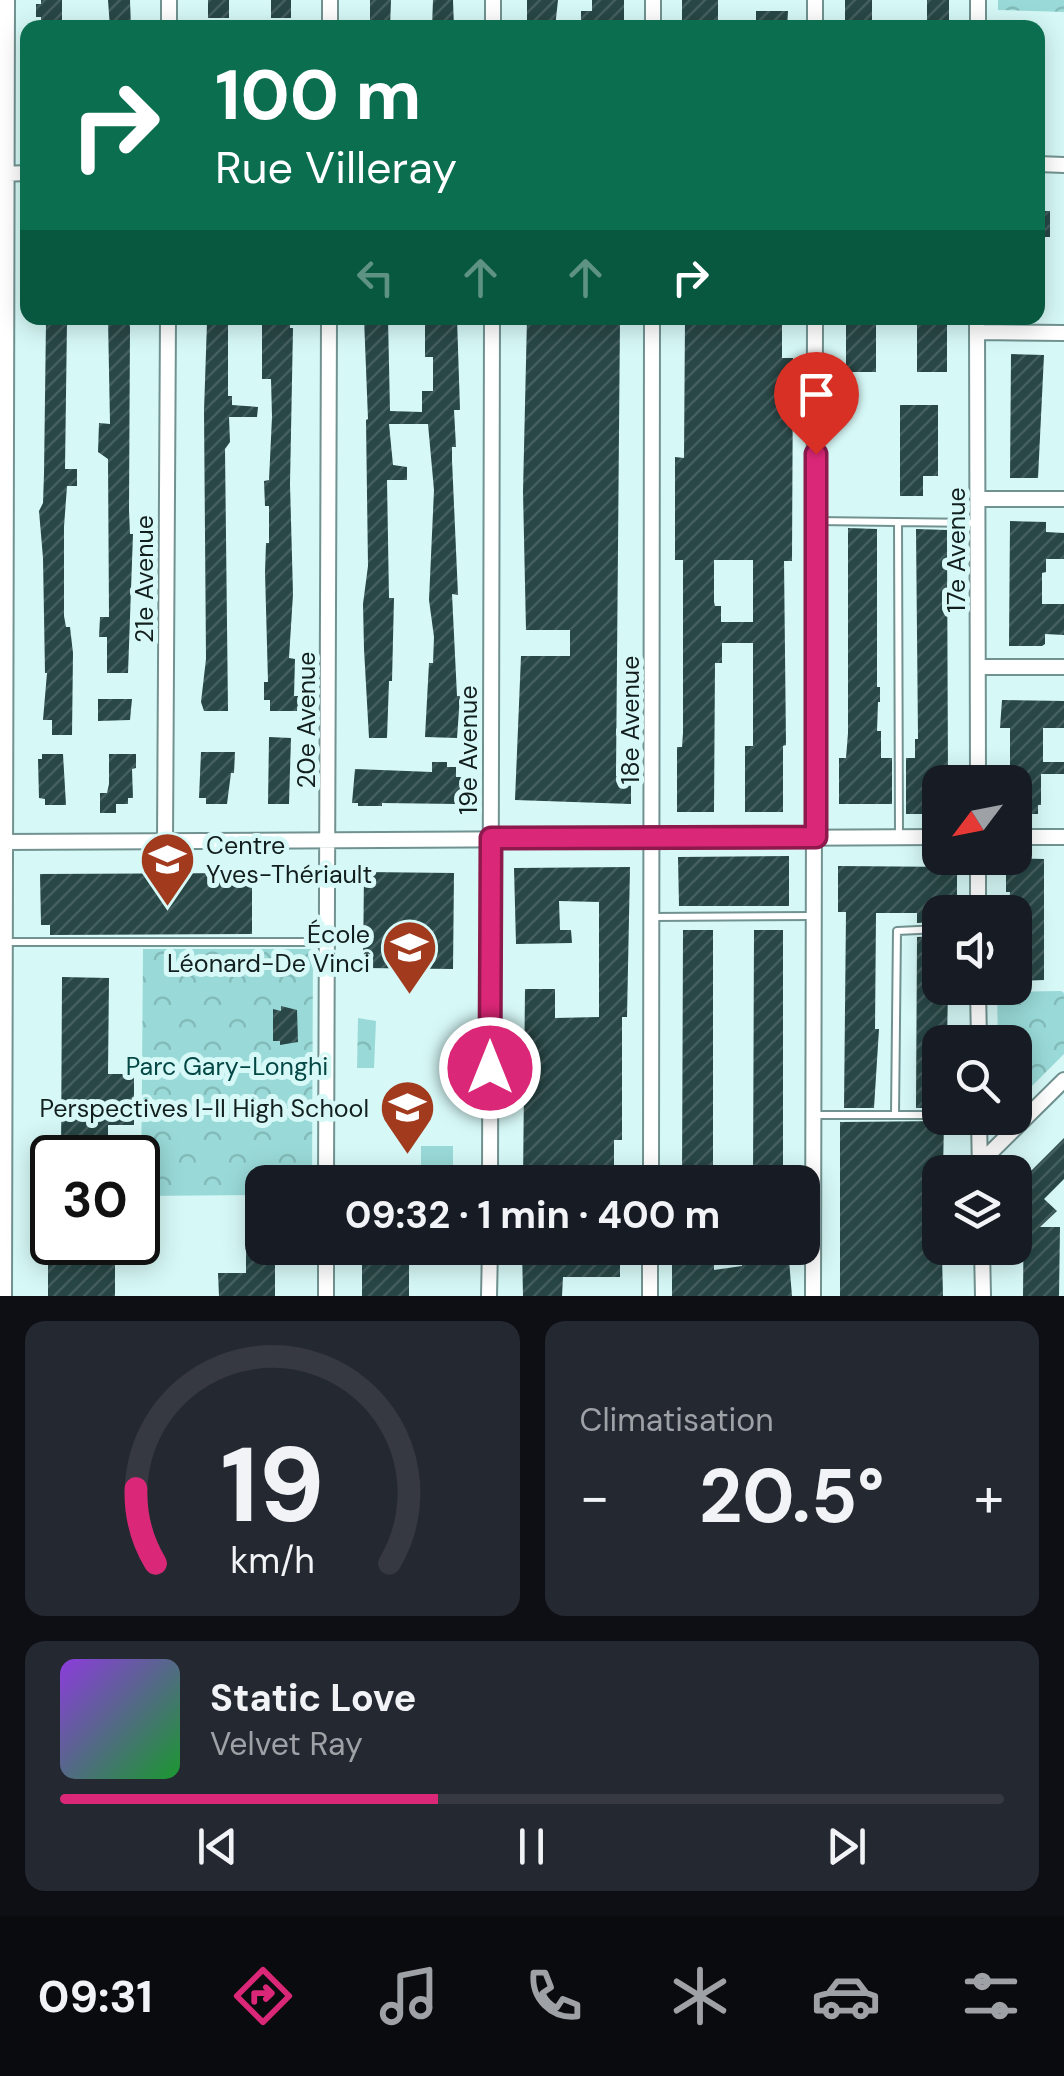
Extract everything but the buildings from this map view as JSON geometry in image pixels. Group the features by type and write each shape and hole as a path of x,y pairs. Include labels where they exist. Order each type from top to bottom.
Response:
{"street":[{"path":"4,1296 7,0"},
{"name":"21e Avenue","path":"165,840 168,325"},
{"name":"20e Avenue","path":"326,1165 329,325"},
{"name":"19e Avenue","path":"490,1165 492,325"},
{"name":"18e Avenue","path":"650,1165 652,325"},
{"path":"814,1296 815,325"},
{"path":"977,325 1064,332"},
{"name":"17e Avenue","path":"977,325 978,765"},
{"path":"979,499 1064,499"},
{"path":"979,667 1064,667"},
{"path":"3,842 922,837"},
{"path":"1032,837 1064,837"},
{"path":"992,1155 1064,1080"},
{"path":"326,1265 326,1296"},
{"path":"490,1265 490,1296"},
{"path":"650,1265 650,1296"},
{"path":"982,1265 983,1296"}],"lane":[{"path":"816,522 978,524"},
{"path":"898,522 899,837"},
{"path":"652,917 816,916"},
{"path":"895,1115 897,930 922,929"},
{"path":"6,942 327,942"},
{"path":"815,1115 922,1115"}],"green space":[{"path":"998,0 1064,0 1064,12 998,10"},
{"name":"Parc Gary-Longhi","path":"143,949 313,949 312,1165 245,1165 245,1195 160,1196 160,1135 141,1135"},
{"path":"1032,991 1064,993 1064,1054 1032,1086 1032,1025 998,1025 997,1005 1032,1005"},
{"path":"358,1018 376,1021 374,1068 357,1068"},
{"path":"421,1146 453,1146 453,1165 421,1165"}],"place":[{"name":"Centre Yves-Thériault","path":"167,908"},
{"name":"École Léonard-De Vinci","path":"409,997"},
{"name":"Perspectives I-II High School","path":"408,1157"}],"route":[{"path":"490,1068 491,838 816,837 816,454"}]}
